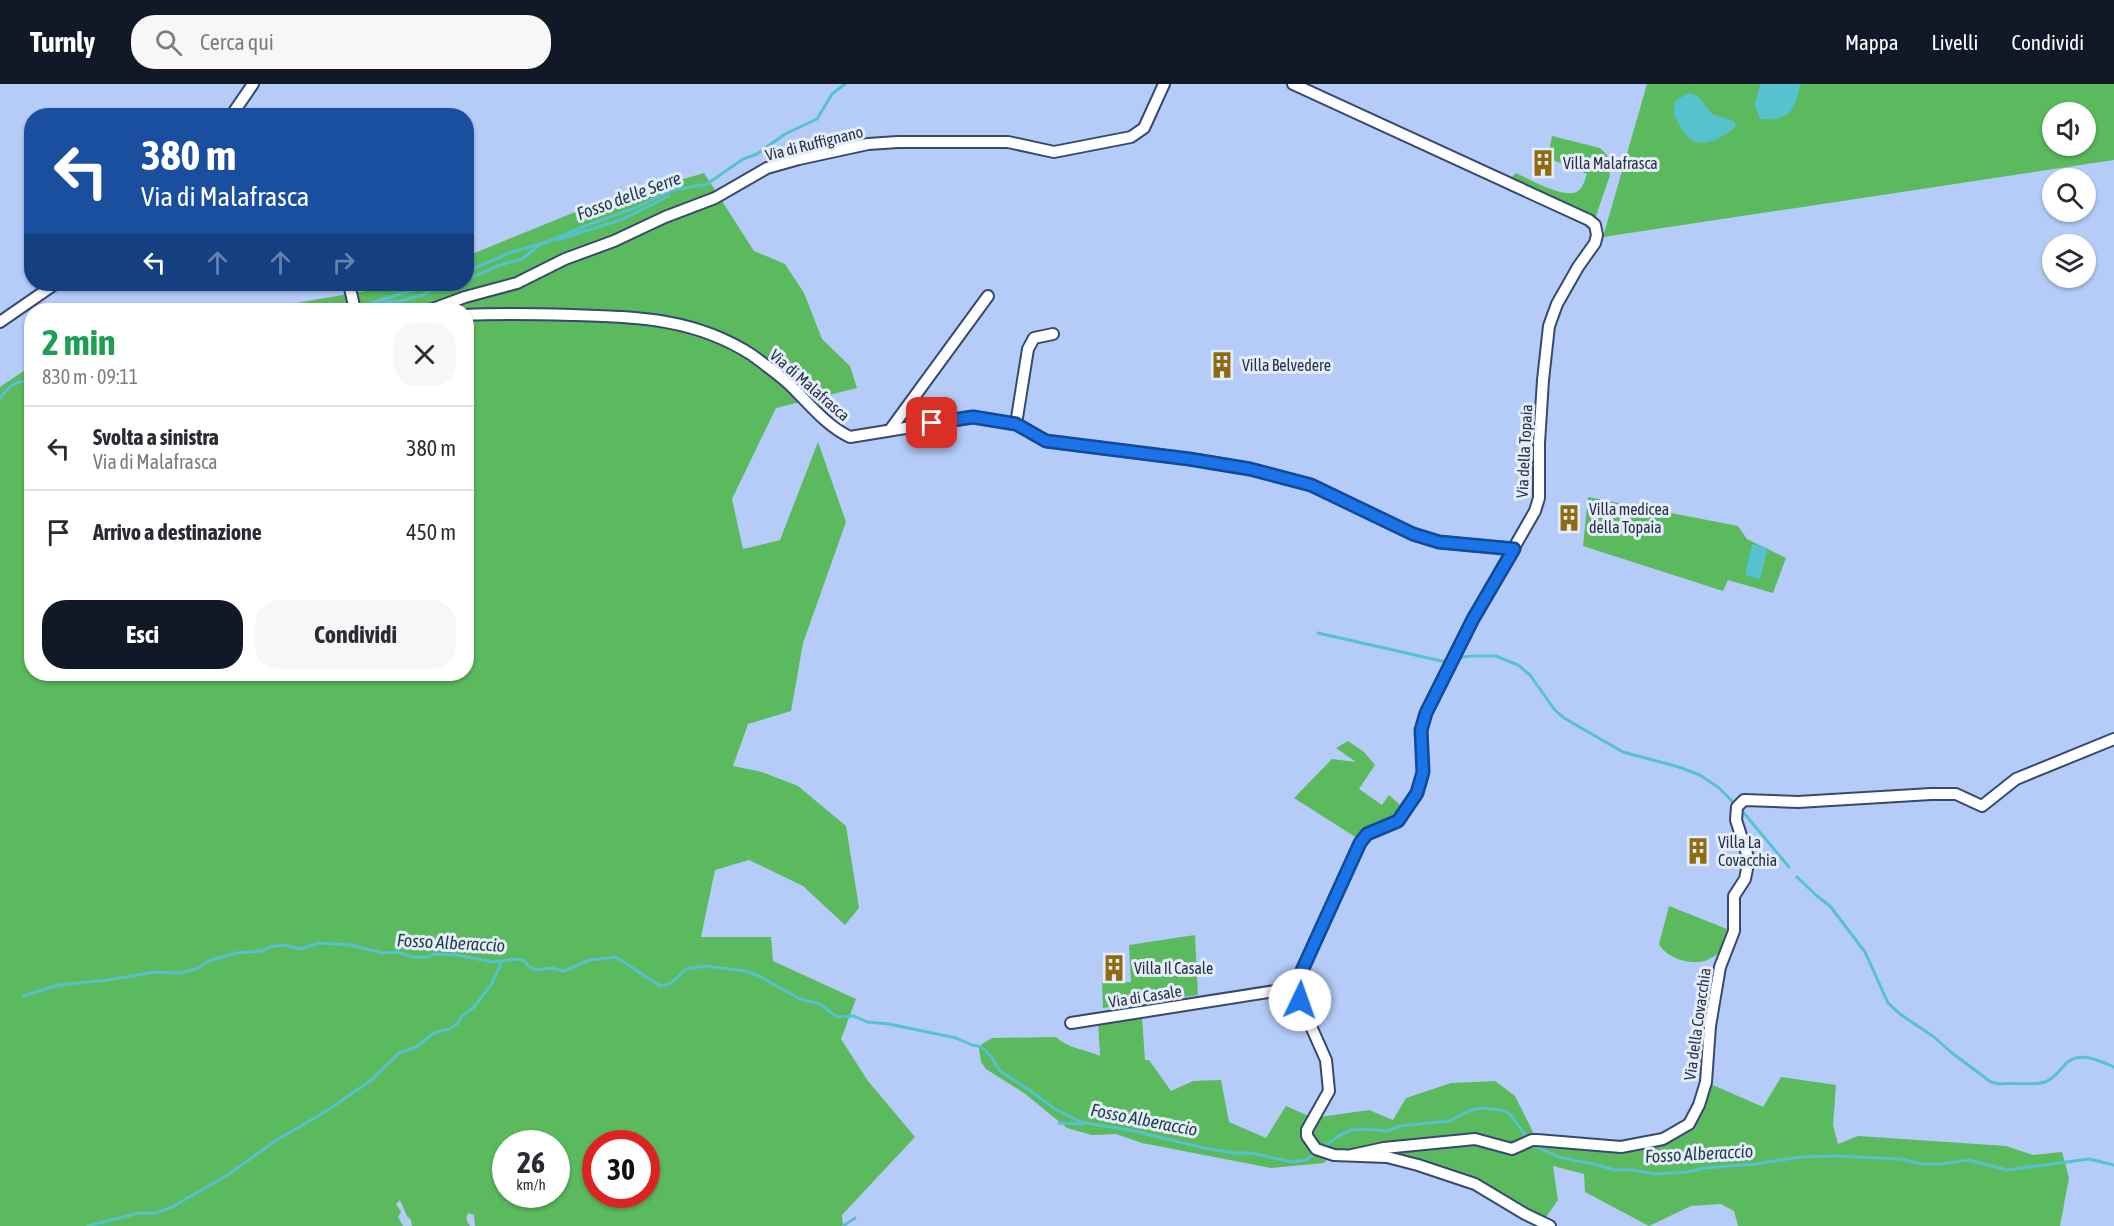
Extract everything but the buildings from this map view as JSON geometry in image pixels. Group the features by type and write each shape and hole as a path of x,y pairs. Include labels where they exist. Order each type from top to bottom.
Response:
{"street":[{"path":"236,108 253,84"},
{"name":"Via di Ruffignano","path":"449,303 517,283 565,259 715,198 767,168 799,159 888,142 1008,142 1054,152 1131,138 1144,128 1164,84"},
{"name":"Via della Topaia","path":"1293,84 1578,215 1595,225 1597,235 1595,243 1557,304 1549,326 1539,443 1539,498 1535,511 1473,619 1426,713 1421,730 1423,772 1417,793 1398,821 1367,834 1360,843 1294,988"},
{"path":"28,303 45,291"},
{"path":"890,430 988,296"},
{"path":"0,322 24,305"},
{"name":"Via di Malafrasca","path":"474,315 502,313 628,316 695,328 726,339 754,357 787,383 838,431 850,437 973,417 1016,424 1046,441 1189,459 1260,472 1311,485 1413,534 1439,542 1514,549"},
{"path":"1016,424 1028,350 1034,338 1053,334"},
{"name":"Via della Covacchia","path":"1352,1155 1384,1148 1475,1139 1512,1149 1528,1142 1621,1147 1663,1139 1689,1124 1699,1105 1706,1082 1710,1026 1720,967 1734,931 1734,896 1745,879 1748,864 1736,820 1737,807 1744,800 1826,801 1931,794 1956,795 1982,806 2016,779 2114,740"},
{"path":"1294,988 1329,1071 1329,1091 1307,1130 1307,1136 1316,1149 1334,1155 1387,1157 1474,1184 1550,1226"},
{"name":"Via di Casale","path":"1071,1023 1294,988"}],"green space":[{"path":"1647,84 2114,84 2114,160 2061,168 2042,168 2042,171 1603,237"},
{"path":"1552,136 1600,148 1607,155 1610,175 1595,219 1510,179 1516,173 1557,191 1572,193 1580,190 1587,174 1548,158"},
{"path":"704,173 754,251 785,264 804,293 822,339 850,366 857,388 776,408 732,499 743,549 780,540 818,442 846,522 803,643 791,711 748,724 733,766 762,772 798,786 846,826 859,908 845,925 803,886 749,860 715,870 701,937 771,937 773,961 856,999 841,1039 868,1081 915,1137 842,1215 843,1226 475,1226 474,1215 468,1213 466,1219 470,1226 412,1226 400,1200 396,1204 401,1212 398,1217 403,1226 0,1226 0,387 24,371 24,681 474,681 474,303 296,303 366,291 474,291 474,253 585,208"},
{"path":"1588,497 1738,526 1747,539 1786,558 1773,593 1728,580 1723,591 1583,546"},
{"path":"1348,741 1364,752 1375,765 1359,789 1382,805 1389,795 1400,805 1394,816 1357,838 1294,798 1332,759 1356,762 1336,748"},
{"path":"1669,906 1727,929 1718,954 1705,961 1692,962 1673,957 1662,949 1659,944"},
{"path":"1195,935 1198,995 1103,1008 1102,983 1131,982 1129,945"},
{"path":"1142,1017 1145,1060 1149,1060 1171,1091 1193,1081 1221,1080 1229,1122 1266,1138 1286,1106 1313,1118 1369,1110 1393,1120 1406,1098 1451,1083 1495,1081 1515,1096 1537,1140 1594,1146 1635,1145 1654,1142 1672,1135 1687,1125 1706,1082 1763,1107 1781,1077 1836,1085 1833,1125 1838,1144 1858,1136 2006,1146 2033,1155 2062,1152 2069,1178 2060,1226 1738,1226 1734,1211 1721,1204 1691,1206 1649,1226 1585,1192 1584,1174 1553,1166 1558,1200 1542,1223 1496,1196 1418,1165 1333,1153 1324,1163 1271,1168 1142,1143 1116,1134 1092,1135 1067,1128 1024,1093 986,1069 981,1062 979,1048 992,1038 1056,1037 1072,1046 1100,1056 1098,1022"}],"shaded area":[{"path":"1760,84 1800,84 1796,101 1789,112 1778,118 1760,119 1755,105"},
{"path":"1688,93 1697,95 1712,114 1734,121 1736,126 1722,137 1709,142 1697,142 1689,138 1674,116 1675,101"},
{"path":"1752,544 1768,548 1760,579 1745,575"}],"waterway":[{"name":"Fosso delle Serre","path":"474,269 512,252 547,242 635,208 673,190 707,184 785,134 817,119 832,94 845,84"},
{"path":"557,240 623,219 669,196"},
{"path":"474,276 500,265 522,259 537,247"},
{"name":"Fosso delle Serre","path":"371,303 410,291"},
{"path":"381,303 407,299 432,291"},
{"name":"Fosso delle Serre","path":"0,398 13,384 24,381"},
{"path":"1318,633 1446,662"},
{"path":"1457,658 1496,656 1518,665 1530,675 1554,709 1564,718 1623,752 1700,775 1719,788 1735,804"},
{"path":"1743,812 1789,867"},
{"path":"1797,877 1830,906 1865,952 1888,1003 1991,1082 1999,1084 2045,1082 2068,1062 2080,1057 2094,1059 2114,1067"},
{"name":"Fosso Alberaccio","path":"23,996 58,985 155,972 180,973 236,953 262,951 269,947 285,945 300,949 319,943 351,945 382,953 397,952 413,957 427,957 434,954 456,955 493,962 518,959 525,961 529,967 536,970 551,968 564,971 590,960 616,957 660,986 670,984 686,969 706,966 745,971 757,975 800,999 820,1004 837,1017 854,1016 867,1022 889,1024 956,1038 978,1046 992,1058 1000,1071 1055,1109 1081,1122 1134,1131 1204,1148 1251,1153 1292,1162 1306,1160 1316,1153"},
{"path":"88,1226 139,1213 156,1213 172,1207 226,1176 278,1139 325,1112 370,1081 399,1053 416,1047 434,1033 457,1024 491,985 501,963"},
{"name":"Fosso Alberaccio","path":"1321,1149 1340,1135 1352,1130 1387,1131 1400,1126 1449,1121 1471,1110 1483,1108 1501,1110 1510,1114 1528,1139"},
{"path":"1059,1123 1083,1124"},
{"name":"Fosso Alberaccio","path":"1532,1145 1559,1157 1614,1170 1633,1170 1655,1174 1800,1157 1836,1156 1900,1159 1923,1164 1969,1160 2007,1170 2089,1159 2114,1165"},
{"path":"843,1226 855,1218"}],"place":[{"name":"Villa Malafrasca","path":"1543,163"},
{"name":"Villa Belvedere","path":"1222,365"},
{"name":"Villa medicea della Topaia","path":"1569,518"},
{"name":"Villa La Covacchia","path":"1698,851"},
{"name":"Villa Il Casale","path":"1114,968"}],"route":[{"path":"932,423 973,417 1016,424 1046,441 1250,469 1311,485 1413,534 1439,542 1514,549 1473,619 1426,713 1421,730 1423,772 1417,793 1398,821 1367,834 1360,843 1294,988 1300,1000"}]}
